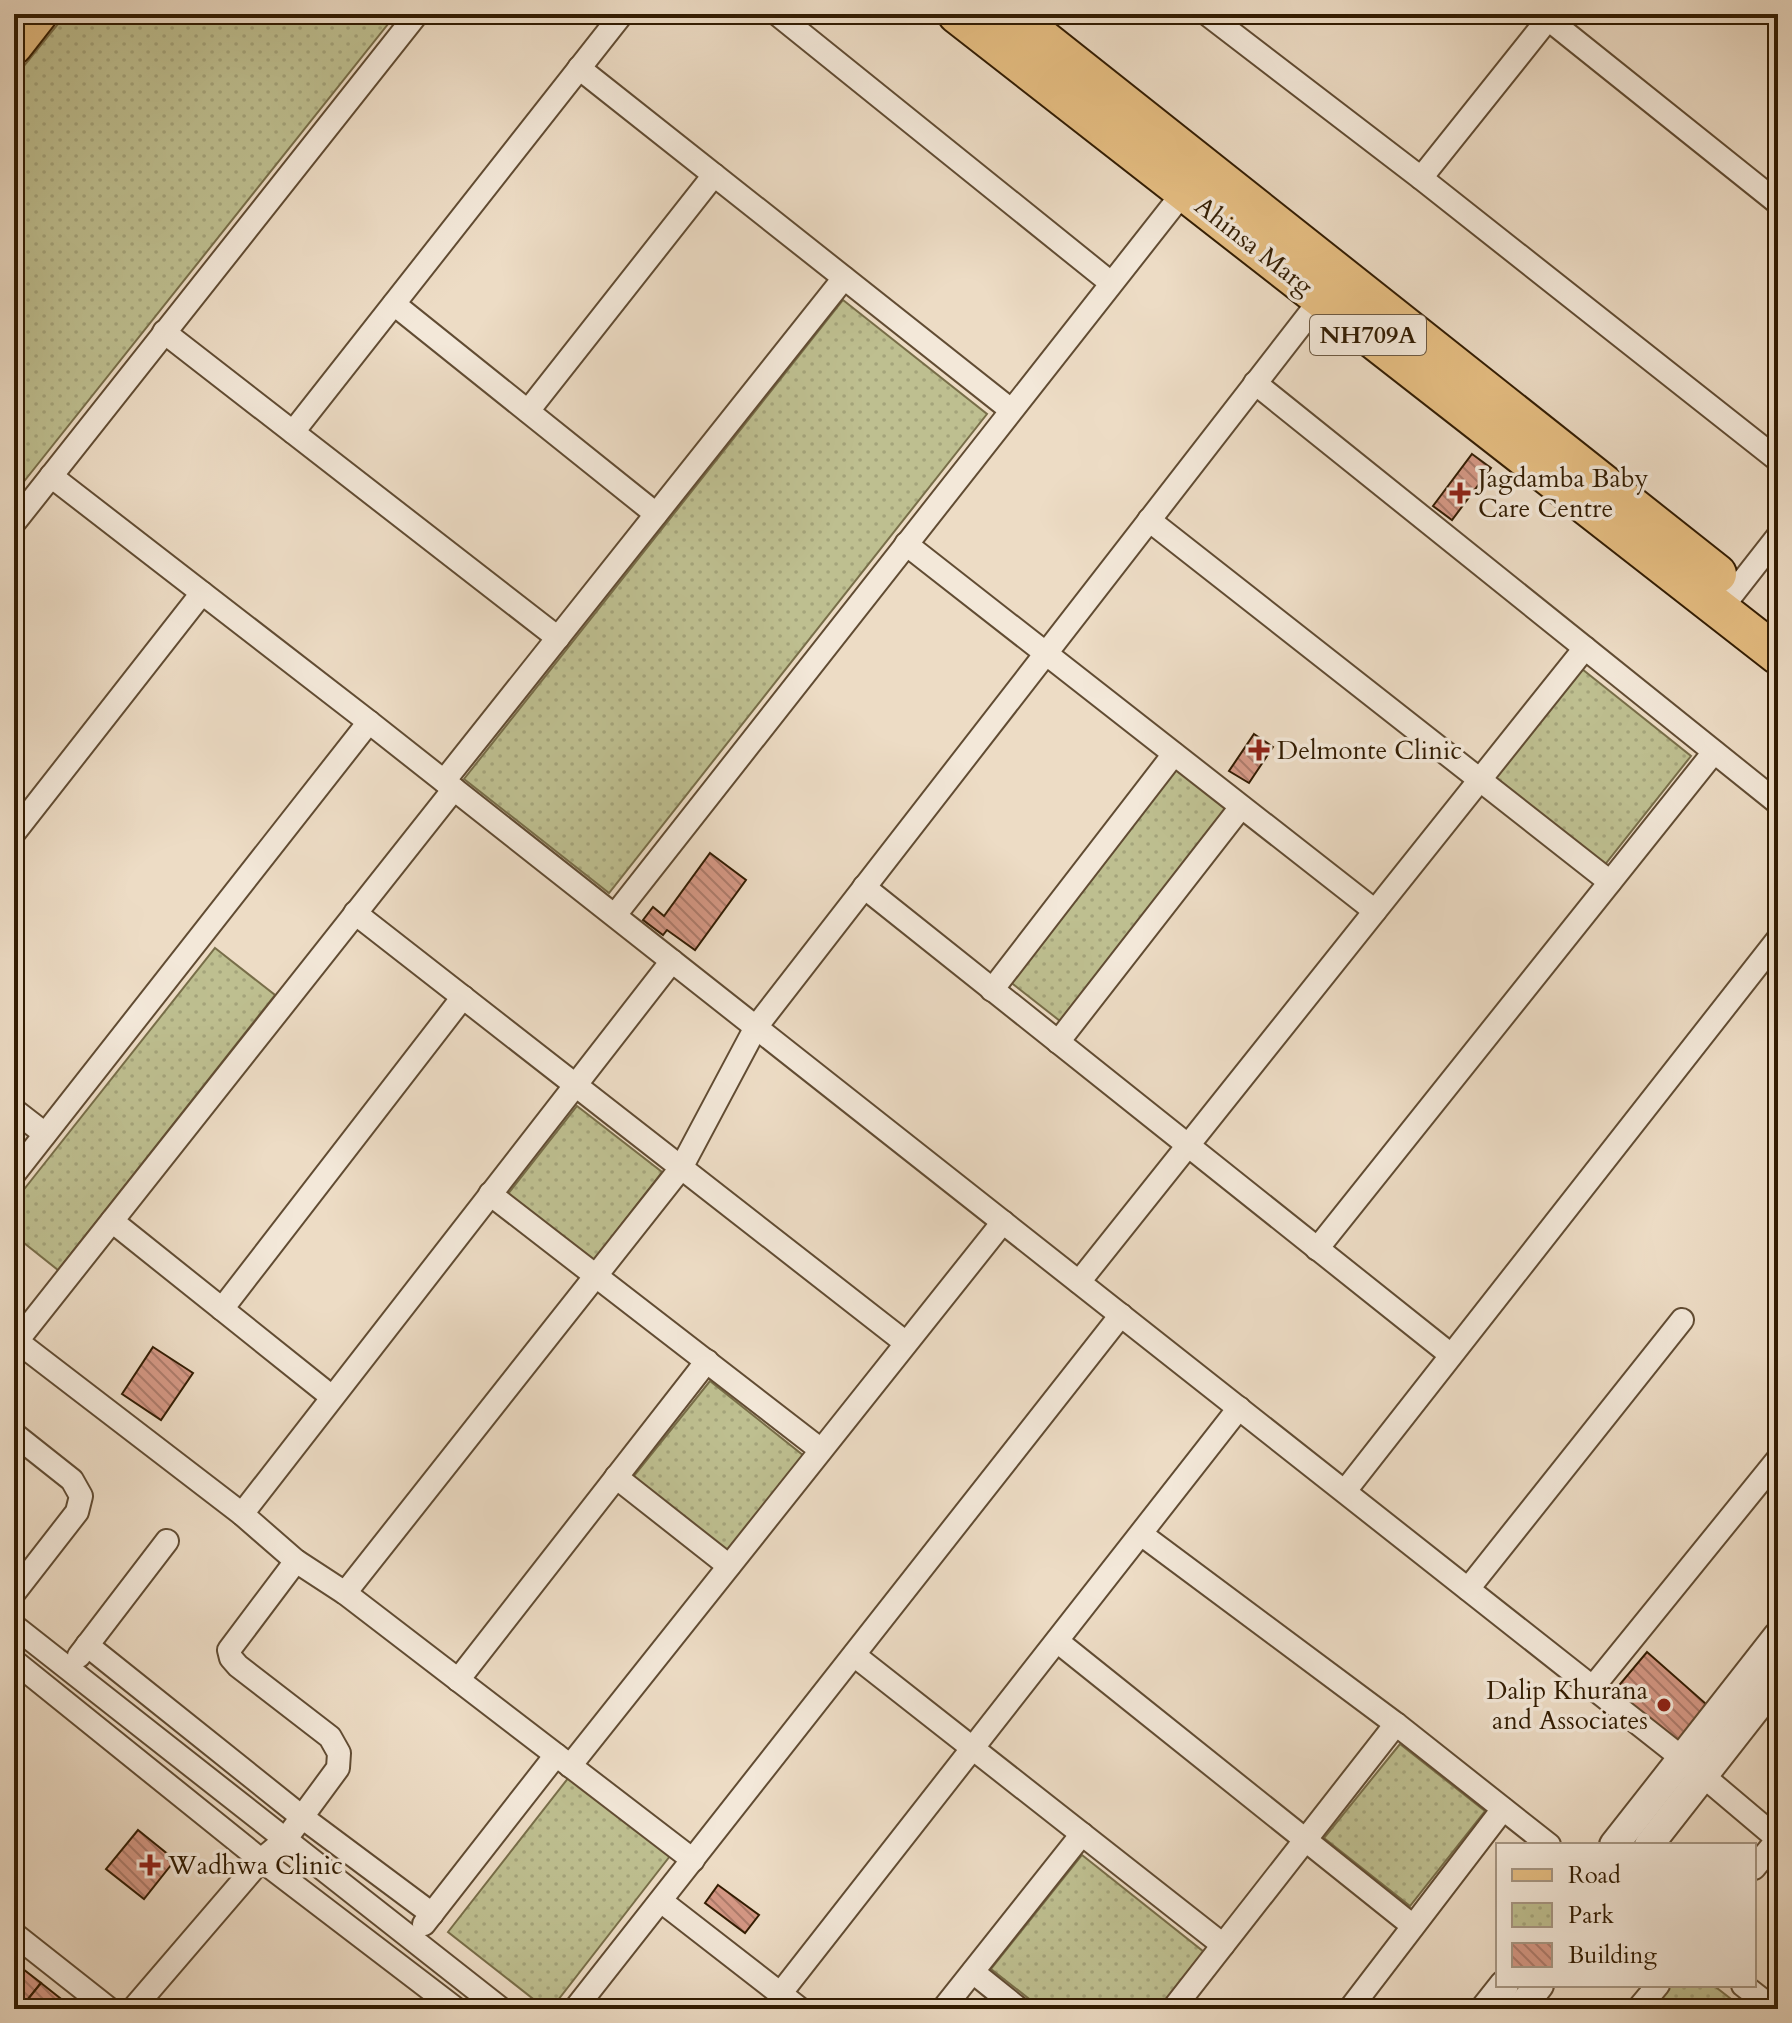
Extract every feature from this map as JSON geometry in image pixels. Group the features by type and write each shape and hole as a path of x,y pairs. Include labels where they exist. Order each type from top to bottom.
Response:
{"highway":[{"name":"Ahinsa Marg","path":"957,14 1010,22 1193,179 1728,600 1778,655"},
{"name":"Ahinsa Marg","path":"1728,600 1778,623"}],"main road":[{"path":"14,46 39,14"}],"street":[{"path":"14,523 417,14"},
{"path":"293,432 622,14"},
{"path":"777,14 1111,283"},
{"path":"1207,14 1421,178 1778,460"},
{"path":"1421,178 1547,16 1778,203"},
{"path":"579,68 1011,410"},
{"path":"528,411 714,175"},
{"path":"615,915 1193,179"},
{"path":"693,1860 345,1593 296,1561 242,1514 16,1340 355,913 558,638 844,278"},
{"path":"345,1593 681,1168 756,1027 1330,287"},
{"path":"394,304 656,514"},
{"path":"164,332 558,638"},
{"path":"1255,383 1778,803"},
{"path":"51,476 615,915 1693,1766 1778,1839 1756,1866"},
{"path":"1149,520 1610,882"},
{"path":"1728,600 1778,536"},
{"path":"906,544 1375,911"},
{"path":"14,833 202,593"},
{"path":"1079,1282 1585,648"},
{"path":"14,1174 369,722"},
{"path":"1317,1249 1714,752"},
{"path":"992,990 1174,754"},
{"path":"1058,1042 1241,807"},
{"path":"864,887 1451,1355"},
{"path":"355,913 906,1343"},
{"path":"1345,1491 1778,939"},
{"path":"242,1514 672,961"},
{"path":"222,1309 463,997"},
{"path":"14,1110 45,1134"},
{"path":"490,1194 821,1450"},
{"path":"112,1221 332,1397"},
{"path":"412,1940 729,1566 1003,1222"},
{"path":"575,2009 1121,1315"},
{"path":"1468,1589 1682,1320"},
{"path":"458,1680 707,1361"},
{"path":"780,1994 1239,1408"},
{"path":"14,1434 72,1480 81,1496 77,1512 14,1593"},
{"path":"1593,1687 1778,1459"},
{"path":"616,1477 729,1566"},
{"path":"1141,1534 1396,1724 1546,1843"},
{"path":"68,1669 167,1541"},
{"path":"133,2009 261,1860 285,1840 338,1768 339,1753 330,1737 238,1666 229,1650 296,1561"},
{"path":"14,1626 501,2009"},
{"path":"1650,1843 1693,1766 1778,1636"},
{"path":"1057,1641 1413,1926"},
{"path":"87,1645 302,1817 432,1914"},
{"path":"854,1655 1223,1945"},
{"path":"14,1661 261,1860 456,2009"},
{"path":"1616,1843 1777,1683"},
{"path":"1173,2009 1396,1724"},
{"path":"1350,2009 1503,1809"},
{"path":"943,2009 1082,1834"},
{"path":"661,1901 800,2009"},
{"path":"14,1934 109,2009"},
{"path":"973,1972 1019,2009"},
{"path":"1485,2009 1502,1987"},
{"path":"1520,2009 1537,1987"},
{"path":"1638,2009 1656,1987"},
{"path":"1746,1987 1774,2009"}],"green space":[{"path":"66,14 396,14 14,494 14,78"},
{"path":"843,300 987,414 609,893 464,779"},
{"path":"1582,669 1691,756 1603,867 1493,780"},
{"path":"1177,767 1228,807 1060,1021 1009,981"},
{"path":"215,948 275,995 58,1270 14,1235 14,1202"},
{"path":"577,1106 662,1172 594,1260 508,1194"},
{"path":"710,1381 804,1456 727,1552 633,1477"},
{"path":"1400,1744 1485,1811 1410,1906 1324,1838"},
{"path":"569,1777 670,1856 551,2009 546,2009 448,1932"},
{"path":"1082,1855 1204,1952 1159,2009 1042,2009 991,1969"},
{"path":"1666,1987 1716,1987 1744,2009 1668,2009 1656,2000"}],"building":[{"path":"1472,454 1491,468 1452,520 1433,506"},
{"path":"1254,734 1273,747 1249,783 1229,771"},
{"path":"710,853 746,880 695,950 667,930 663,935 643,920 653,907 664,916"},
{"path":"153,1347 193,1373 161,1420 122,1394"},
{"name":"Dalip Khurana and Associates","path":"1647,1652 1714,1711 1681,1751 1610,1696"},
{"path":"138,1830 175,1860 144,1899 106,1869"},
{"path":"718,1885 759,1915 745,1933 705,1903"},
{"path":"14,1962 41,1983 20,2009 14,2009"},
{"path":"41,1983 70,2006 68,2009 20,2009"}],"place":[{"name":"Jagdamba Baby Care Centre","path":"1460,493"},
{"name":"Delmonte Clinic","path":"1259,750"},
{"name":"Dalip Khurana and Associates","path":"1664,1705"},
{"name":"Wadhwa Clinic","path":"150,1865"}]}
